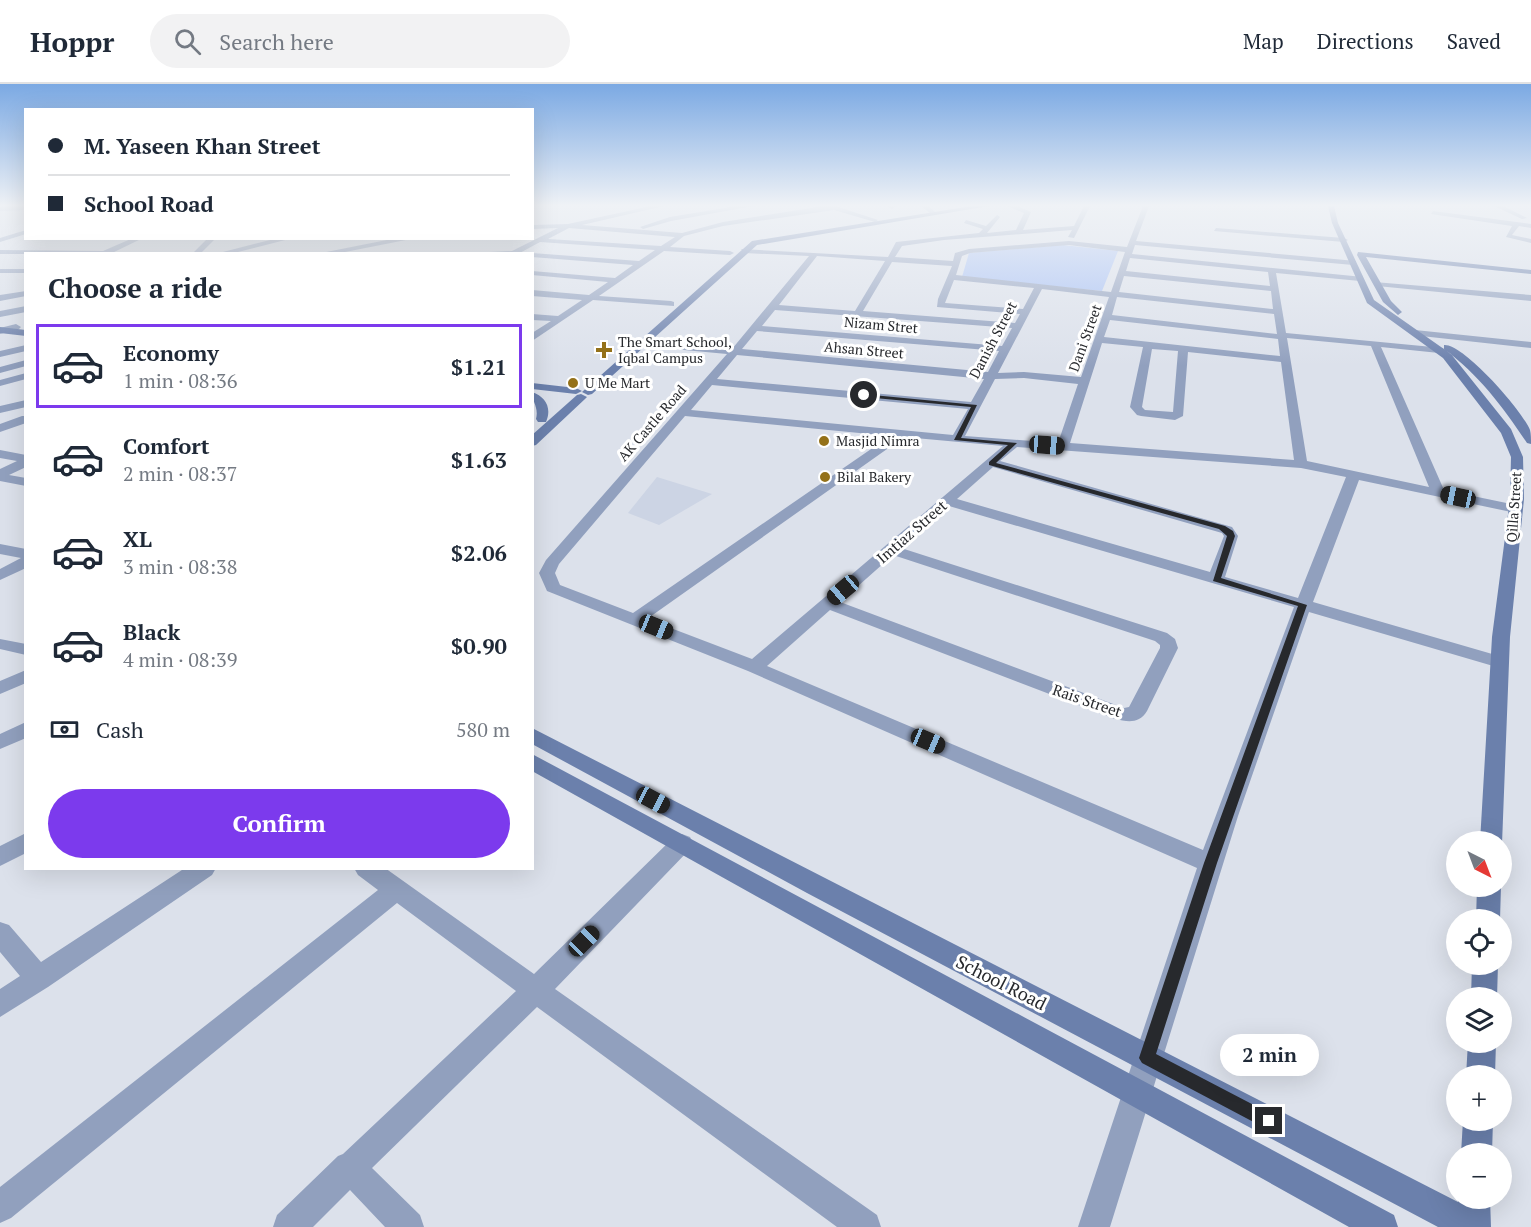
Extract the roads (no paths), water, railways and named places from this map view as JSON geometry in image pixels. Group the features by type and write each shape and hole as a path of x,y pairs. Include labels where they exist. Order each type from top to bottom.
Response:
{"street":[{"path":"590,259 639,263"},
{"path":"534,337 644,259"},
{"path":"714,267 723,259"},
{"path":"538,426 641,343 663,314 733,259"},
{"name":"AK Castle Road","path":"636,619 553,588 547,573 552,563 811,259"},
{"path":"858,313 889,259"},
{"path":"894,259 957,264"},
{"path":"958,259 944,289 940,305 972,304 1025,312"},
{"name":"Dani Street","path":"1064,446 1126,259"},
{"path":"1196,259 1272,270 1340,259"},
{"name":"Qilla Street","path":"1356,259 1370,301 1447,356 1496,416 1507,432 1517,457 1516,509 1500,662 1492,831"},
{"name":"Qilla Street","path":"1357,259 1377,284 1387,302 1467,360 1518,419 1531,440"},
{"path":"1380,259 1531,273"},
{"path":"1272,270 1301,464"},
{"path":"0,271 24,271"},
{"path":"534,273 615,280"},
{"path":"1121,273 1275,288"},
{"path":"950,277 1278,312"},
{"path":"1377,284 1531,298"},
{"name":"Danish Street","path":"957,440 1039,287"},
{"path":"944,289 955,290"},
{"path":"0,298 24,293"},
{"path":"534,293 589,298 663,314"},
{"path":"1516,296 1531,311"},
{"path":"534,393 579,393 679,297"},
{"path":"773,306 1018,326"},
{"path":"0,314 24,309"},
{"path":"534,316 560,319"},
{"path":"1108,317 1439,350"},
{"path":"1,329 21,327"},
{"name":"Nizam Stret","path":"754,328 1006,349"},
{"path":"1,329 24,333"},
{"path":"1415,333 1531,345"},
{"path":"0,344 24,338"},
{"path":"1101,340 1286,360"},
{"name":"Ahsan Street","path":"641,343 991,376 1024,375 1084,381"},
{"path":"1148,345 1136,407 1141,413 1175,416 1179,414 1183,349"},
{"path":"1375,345 1438,492"},
{"path":"0,354 24,348"},
{"path":"0,370 24,364"},
{"path":"0,383 24,377"},
{"path":"708,381 975,406"},
{"path":"534,386 579,393"},
{"path":"534,395 542,402 544,410 538,426"},
{"path":"0,410 24,404"},
{"path":"680,412 957,440 1301,464 1516,509"},
{"path":"1496,416 1518,419"},
{"path":"0,428 24,420"},
{"path":"636,619 901,434"},
{"name":"Imtiaz Street","path":"754,667 1014,443"},
{"path":"0,454 24,460"},
{"path":"0,476 24,461"},
{"path":"992,464 1227,530 1231,536 1216,579"},
{"path":"1094,1227 1139,1092 1147,1058 1210,863 1303,605 1354,475"},
{"path":"0,476 24,482"},
{"path":"948,501 1500,662"},
{"path":"0,549 24,554"},
{"name":"Rais Street","path":"827,603 1122,714 1133,715 1137,711 1169,648 1168,643 1161,637 892,550"},
{"path":"0,574 24,562"},
{"path":"636,619 754,667 1210,863"},
{"path":"0,644 24,650"},
{"path":"0,688 24,677"},
{"path":"0,741 24,730"},
{"name":"School Road","path":"534,736 815,886 1474,1227"},
{"name":"School Road","path":"534,762 1382,1227"},
{"path":"0,857 24,843"},
{"path":"289,1227 535,991 682,843"},
{"path":"0,1005 201,870"},
{"path":"369,870 865,1227"},
{"path":"0,1207 396,890"},
{"path":"0,933 39,979"},
{"path":"349,1167 408,1227"},
{"path":"1474,1209 1474,1227"}],"place":[{"name":"The Smart School, Iqbal Campus","path":"604,350"},
{"name":"U Me Mart","path":"573,383"},
{"name":"Masjid Nimra","path":"824,441"},
{"name":"Bilal Bakery","path":"825,477"}]}
